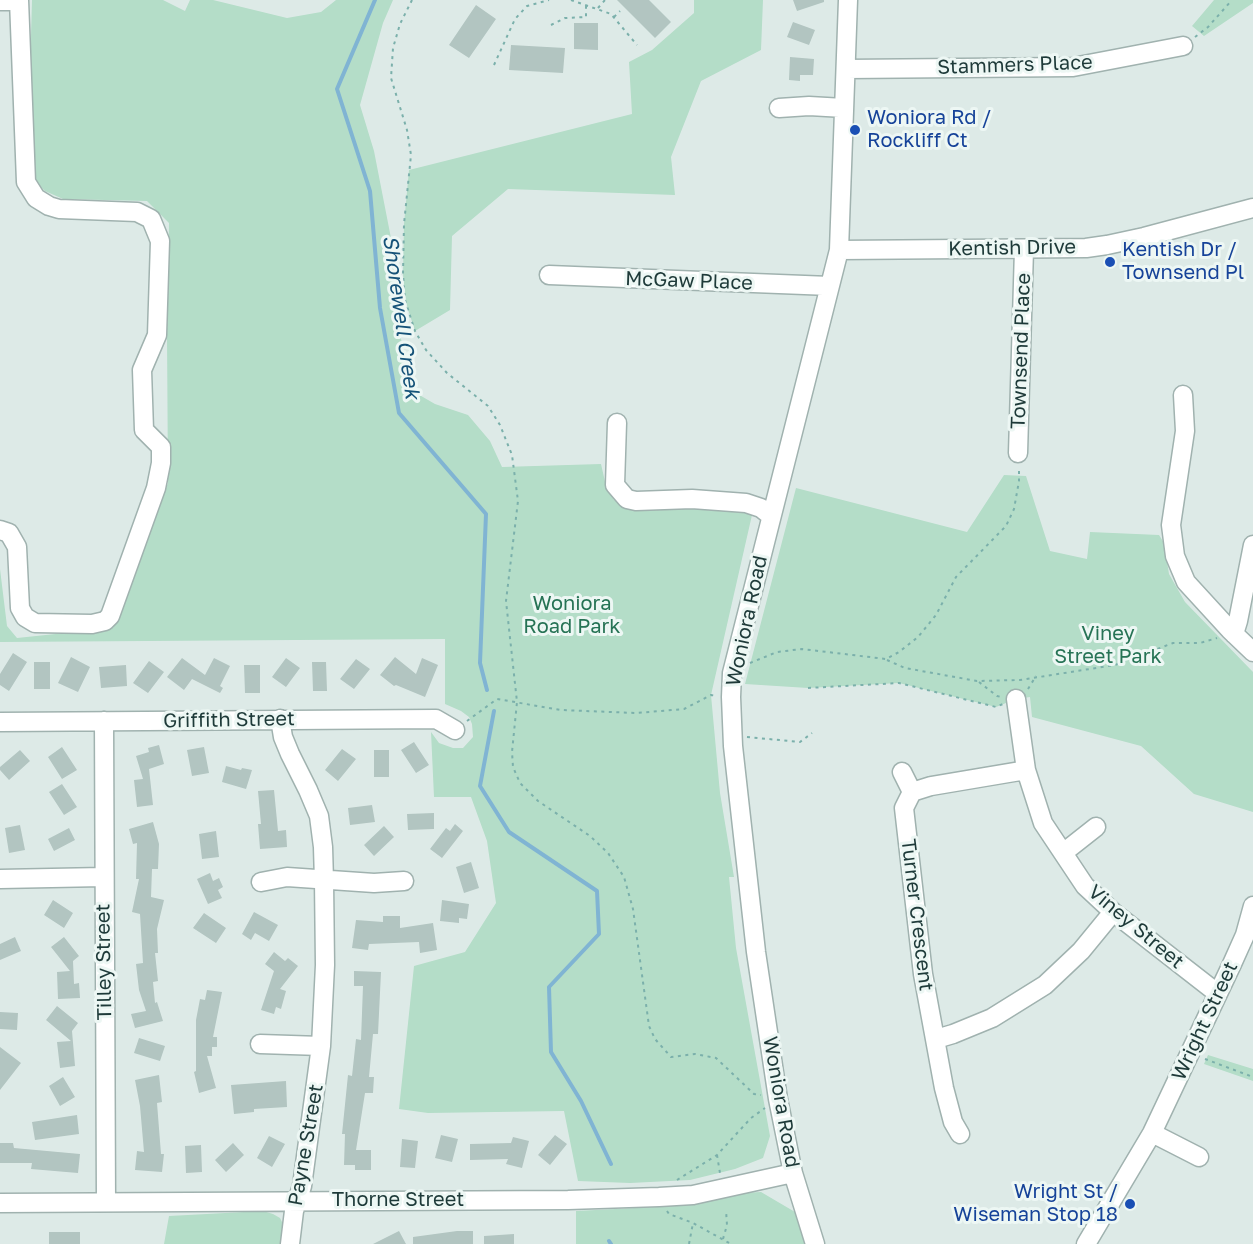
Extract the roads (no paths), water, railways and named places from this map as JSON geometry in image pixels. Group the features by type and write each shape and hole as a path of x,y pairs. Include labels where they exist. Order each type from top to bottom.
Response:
{"street":[{"name":"Woniora Road","path":"815,1244 793,1173 778,1099 756,952 733,746 731,697 732,673 839,250 848,0"},
{"path":"0,1 20,1 26,182 36,198 59,209 137,212 151,219 159,240 157,336 142,370 144,430 161,447 161,463 156,488 110,616 105,621 92,624 35,623 26,617 20,608 16,547 9,533 0,530"},
{"name":"Stammers Place","path":"846,69 1073,67 1183,46"},
{"path":"779,108 809,106 844,108"},
{"name":"Kentish Drive","path":"839,250 1107,246 1253,208"},
{"name":"Townsend Place","path":"1018,453 1024,249"},
{"name":"McGaw Place","path":"549,275 830,286"},
{"path":"1183,395 1185,431 1171,525 1175,556 1186,582 1232,632 1253,651"},
{"path":"617,423 615,485 627,499 636,501 692,499 746,503 761,508 771,516"},
{"path":"1232,632 1238,621 1253,545"},
{"name":"Viney Street","path":"1016,699 1026,770 1043,823 1085,886 1113,912 1217,993"},
{"name":"Payne Street","path":"280,719 290,754 319,816 324,881 325,965 321,1046 302,1186 294,1211 290,1244"},
{"name":"Griffith Street","path":"0,722 436,719 455,730"},
{"name":"Tilley Street","path":"104,721 106,1202"},
{"path":"902,772 912,792 931,786 1026,770"},
{"name":"Turner Crescent","path":"912,792 904,808 923,974 944,1088 952,1122 960,1134"},
{"path":"1063,853 1096,827"},
{"path":"0,879 103,877"},
{"path":"261,882 287,877 374,883 404,881"},
{"name":"Wright Street","path":"1086,1244 1152,1133 1245,935 1253,906"},
{"path":"936,1039 992,1018 1045,985 1081,951 1113,912"},
{"path":"260,1044 321,1046"},
{"path":"1152,1133 1199,1157"},
{"name":"Thorne Street","path":"0,1203 568,1200 659,1197 693,1195 793,1173"}],"waterway":[{"name":"Shorewell Creek","path":"375,0 337,89 370,191 380,308 399,413 486,514 480,663 487,690"},
{"name":"Shorewell Creek","path":"494,711 480,786 509,832 597,891 599,934 549,987 551,1052 581,1101 611,1164"}],"place":[{"name":"Woniora Rd / Rockliff Ct","path":"855,130"},
{"name":"Kentish Dr / Townsend Pl","path":"1110,262"},
{"name":"Wright St / Wiseman Stop 18","path":"1130,1204"}],"park label":[{"name":"Woniora Road Park","path":"572,616"},
{"name":"Viney Street Park","path":"1108,646"}]}
